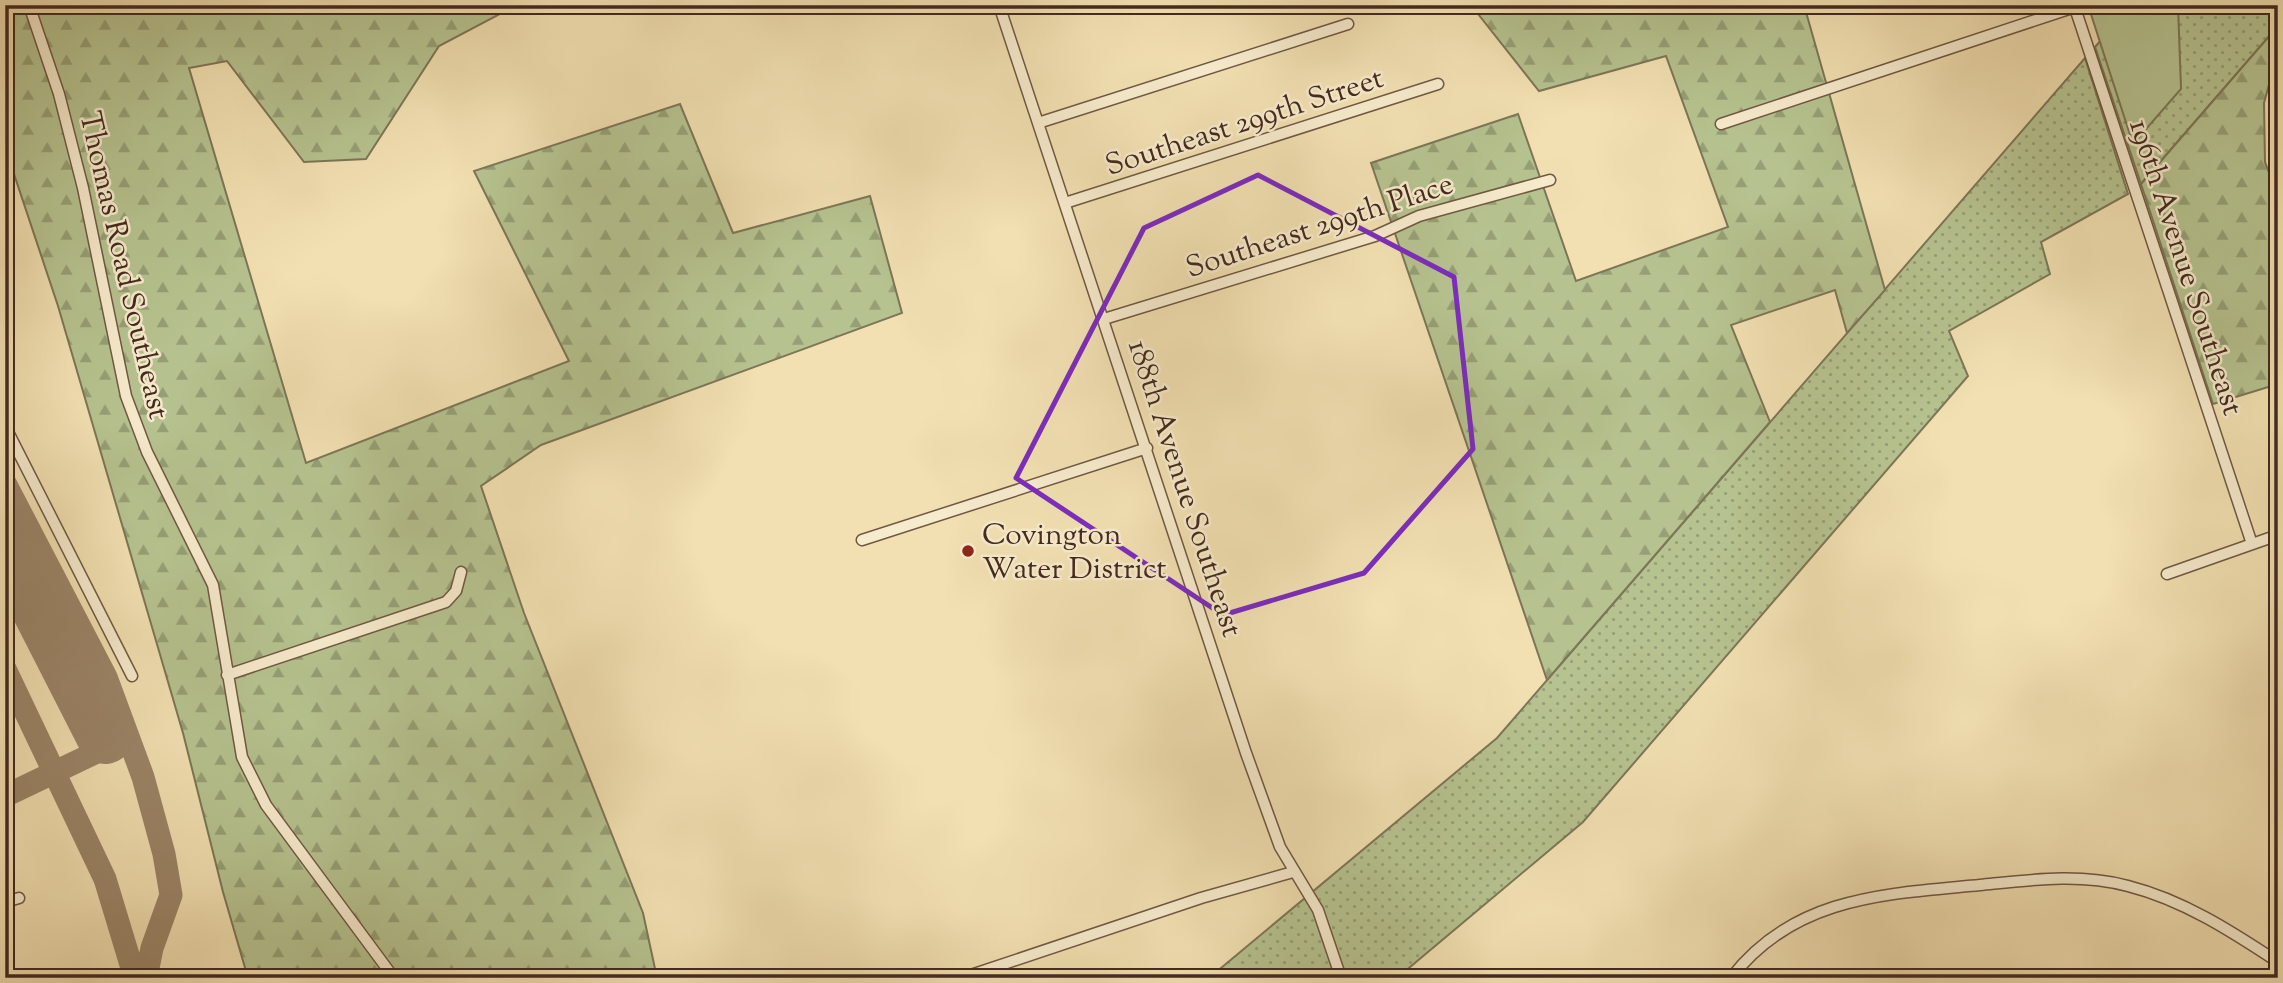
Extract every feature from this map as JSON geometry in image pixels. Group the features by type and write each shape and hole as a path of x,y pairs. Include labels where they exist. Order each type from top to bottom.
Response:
{"street":[{"name":"Thomas Road Southeast","path":"29,5 59,94 86,200 126,396 147,452 213,585 242,757 266,805 394,978"},
{"name":"188th Avenue Southeast","path":"999,5 1246,753 1280,847 1293,873 1318,910 1342,978"},
{"path":"1721,124 2074,6"},
{"name":"196th Avenue Southeast","path":"2074,6 2252,544"},
{"path":"1038,123 1348,24"},
{"name":"Southeast 299th Street","path":"1065,203 1438,84"},
{"name":"Southeast 299th Place","path":"1104,319 1375,236 1419,216 1550,180"},
{"path":"5,426 132,676"},
{"path":"862,540 1147,448"},
{"path":"2167,574 2278,535"},
{"path":"227,674 446,602 456,591 461,572"},
{"path":"962,978 1201,898 1293,873"},
{"path":"1731,978 1777,934 1825,909 1877,894 2051,878 2089,879 2130,886 2217,921 2278,962"},
{"path":"5,902 19,898"}],"highlighted area":[{"path":"1258,175 1454,277 1473,449 1364,573 1223,615 1016,478 1144,228"}],"green space":[{"path":"5,5 517,5 439,46 366,159 304,162 227,61 189,68 306,463 569,361 474,171 680,104 733,233 870,196 902,313 541,445 481,486 524,613 643,913 657,978 248,978 223,892 183,733 58,306 5,147"},
{"path":"1471,5 1804,5 1885,290 1847,333 1835,290 1731,325 1770,422 1547,680 1371,163 1518,114 1576,281 1728,227 1666,56 1539,91"},
{"path":"2088,5 2178,5 2181,89 2133,144"},
{"path":"2131,5 2278,5 2278,26 2141,184 2095,47"},
{"path":"2278,26 2278,51 2264,103 2265,162 2278,196 2278,384 2213,404 2141,184"},
{"path":"2085,58 2128,194 2041,242 2050,274 1949,331 1968,376 1583,822 1397,978 1209,978 1497,738"}],"taxiway":[{"path":"5,483 106,677 82,690"},
{"path":"5,598 52,574"},
{"path":"5,669 105,879 135,978"},
{"path":"106,677 143,777 164,854 171,895 152,948 146,978"},
{"path":"5,796 128,737"}],"runway":[{"path":"5,539 105,735"}],"place":[{"name":"Covington Water District","path":"968,551"}]}
